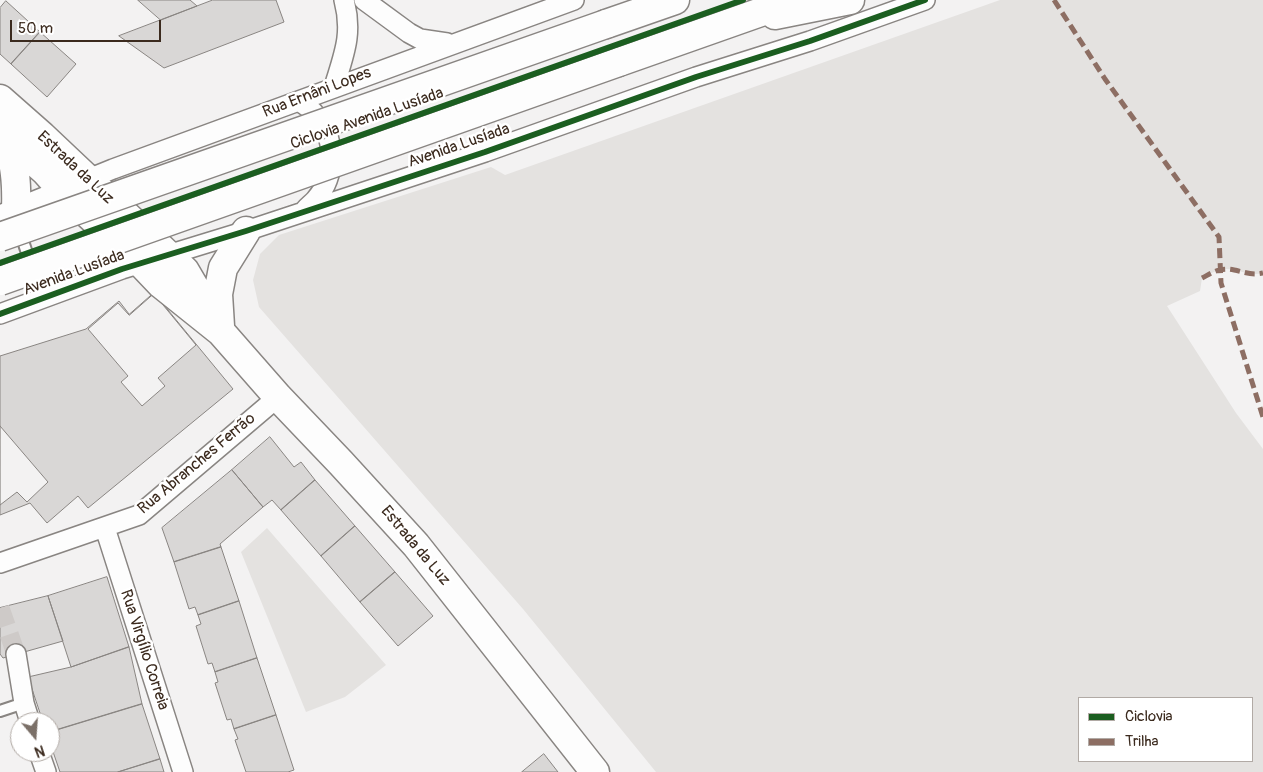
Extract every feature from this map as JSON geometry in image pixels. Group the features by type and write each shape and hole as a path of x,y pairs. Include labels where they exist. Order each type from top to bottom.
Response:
{"main road":[{"path":"0,237 675,0"},
{"name":"Avenida Lusíada","path":"0,281 795,0"},
{"path":"727,24 846,1"},
{"name":"Estrada da Luz","path":"0,99 42,136 185,271 221,332"},
{"path":"3,134 14,160 17,182 8,212"},
{"name":"Estrada da Luz","path":"3,134 45,171 62,190 161,284 221,332 278,397 342,463 416,545 595,772"},
{"path":"221,332 218,294 223,268 246,231"}],"street":[{"path":"334,86 346,50 348,36 349,24 344,0"},
{"path":"364,0 420,39 451,44"},
{"name":"Rua Ernâni Lopes","path":"62,190 299,101 334,86 574,0"},
{"name":"Avenida Lusíada","path":"0,314 141,264 485,152 696,77 810,41 926,0"},
{"path":"299,101 314,112 325,128 331,146 331,165 326,184 316,200 302,212"},
{"path":"8,212 62,190"},
{"name":"Rua Abranches Ferrão","path":"0,563 139,515 278,397"},
{"name":"Rua Virgílio Correia","path":"104,528 183,772"},
{"path":"16,654 27,712"}],"lane":[{"path":"8,212 17,222 31,265 38,275 63,291"},
{"path":"0,712 24,703"}],"shaded area":[{"path":"1000,0 1263,0 1263,273 1251,274 1230,269 1216,271 1202,278 1200,291 1167,306 1236,413 1263,449 1263,772 656,772 523,609 259,307 253,280 260,254 279,235 491,167 505,175"},
{"path":"267,528 386,665 345,697 306,712 241,552"}],"building":[{"path":"138,0 190,0 197,6 161,20"},
{"path":"213,0 276,0 284,22 164,68 119,36"},
{"path":"6,1 40,32 11,64 0,54 0,8"},
{"path":"40,32 76,64 47,97 11,64"},
{"path":"154,293 233,389 88,508 78,496 47,523 30,503 0,515 0,356 86,329 119,301 129,314"},
{"path":"154,294 196,345 158,378 165,386 142,406 121,382 128,376 88,329 118,303 129,315"},
{"path":"0,426 48,482 27,502 17,492 0,505"},
{"path":"270,437 294,467 301,462 315,480 281,510 272,500 263,507 232,470"},
{"path":"232,470 263,507 220,544 221,547 174,562 162,528"},
{"path":"315,480 355,526 321,556 281,510"},
{"path":"355,526 395,572 360,602 321,556"},
{"path":"221,547 239,601 198,615 195,607 189,609 174,562"},
{"path":"395,572 433,616 398,646 360,602"},
{"path":"107,577 129,647 71,667 48,596"},
{"path":"48,596 63,641 3,658 0,654 0,608"},
{"path":"239,601 257,658 215,672 212,663 208,664 196,626 201,624 198,615"},
{"path":"129,647 142,704 60,729 60,712 40,712 28,677 71,667"},
{"path":"257,658 276,715 234,729 231,719 227,720 215,683 218,682 215,672"},
{"path":"142,704 160,759 118,772 60,772 57,762 60,762 60,729"},
{"path":"276,715 294,770 288,772 246,772 235,740 238,739 234,729"},
{"path":"544,754 558,772 522,772"},
{"path":"160,759 164,772 118,772"}],"tunnel":[{"path":"0,608 16,654"}],"marked path":[{"path":"1054,0 1105,79 1219,237 1221,283 1263,417"},
{"path":"1202,278 1225,269 1251,274 1263,273"}],"cycle path":[{"name":"Ciclovia Avenida Lusíada","path":"0,263 743,0"},
{"path":"0,314 122,269 246,231 485,152 696,77 810,41 925,0"}]}
